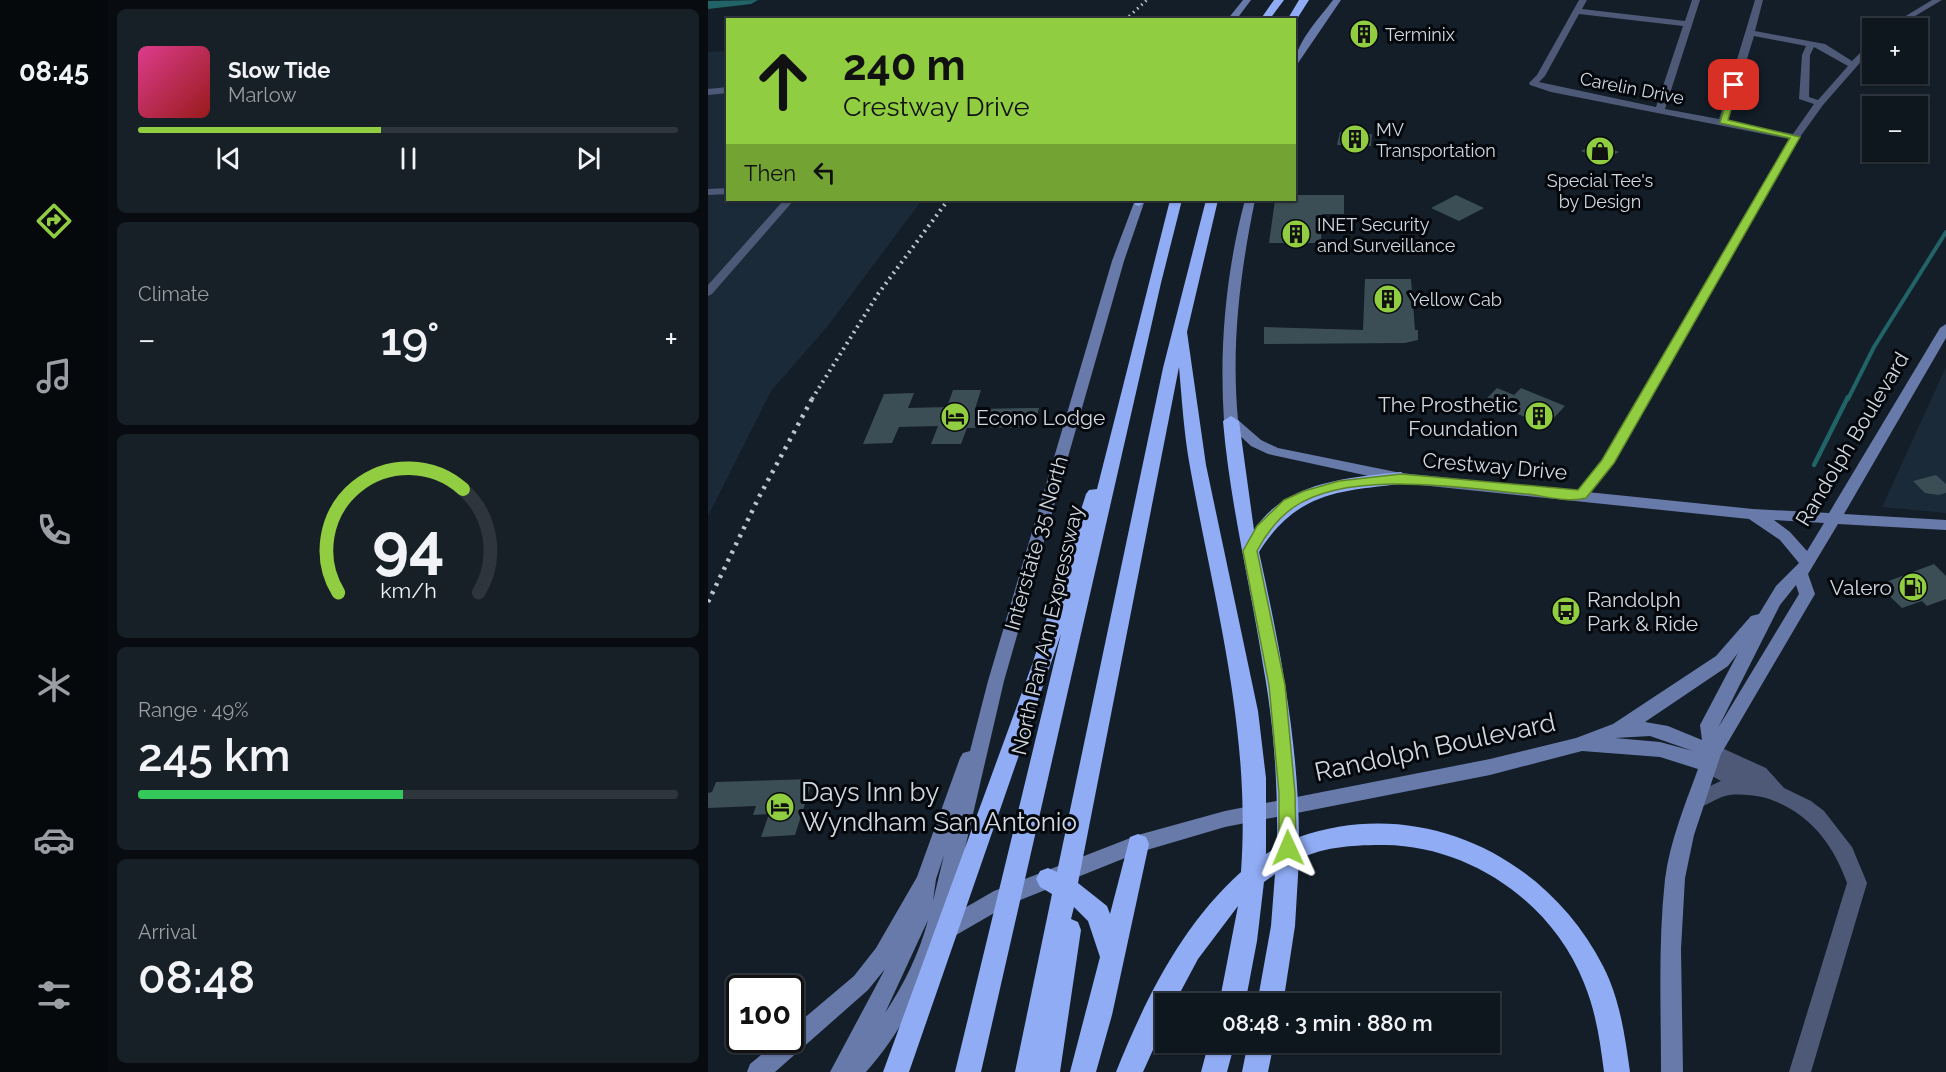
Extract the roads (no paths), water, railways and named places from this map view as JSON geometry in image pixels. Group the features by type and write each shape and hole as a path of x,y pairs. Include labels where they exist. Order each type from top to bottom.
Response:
{"highway":[{"path":"1266,18 1279,0"},
{"path":"1293,18 1304,0"},
{"name":"North Pan Am Expressway","path":"968,1072 1165,238 1176,201"},
{"path":"1028,1072 1180,330 1212,201"},
{"path":"1180,330 1186,358 1190,416 1197,461 1252,746 1255,836 1249,907 1235,993"},
{"path":"896,1072 1020,726 1130,390"},
{"path":"1231,421 1250,551 1277,685 1284,752 1288,848 1278,973 1273,993"},
{"path":"1250,551 1273,516 1308,494 1339,486 1401,478"},
{"path":"1047,1072 1102,709"},
{"path":"1129,1072 1196,935 1221,906 1251,878 1285,855 1310,844 1338,837 1390,834 1442,842 1473,854 1510,874 1557,915 1573,936 1594,972 1607,1005 1616,1040 1617,1072"},
{"path":"1083,1072 1138,844"},
{"path":"1048,879 1079,896 1098,914 1112,956"},
{"path":"1214,1072 1219,1053"},
{"path":"1255,1071 1259,1053"}],"main road":[{"path":"1232,18 1247,0"},
{"path":"1296,63 1312,34 1337,0"},
{"name":"Interstate 35 North","path":"851,1072 880,1040 903,1006 934,937 996,681 1118,261 1140,201"},
{"path":"1231,421 1227,366 1232,315 1250,201"},
{"name":"Randolph Boulevard","path":"1710,758 1709,725 1782,586 1804,569 1946,328"},
{"name":"Crestway Drive","path":"1231,421 1256,443 1273,451 1294,458 1401,478 1753,514 1946,525"},
{"path":"1672,1072 1671,949 1675,878 1684,835 1710,758 1807,594 1798,547 1789,538 1753,514"},
{"path":"1617,730 1658,706 1722,661 1773,603"},
{"name":"Interstate 35 North","path":"841,1072 888,986 921,914 926,879 996,681"},
{"name":"Randolph Boulevard","path":"934,937 1001,898 1048,879 1138,844 1226,819 1490,767 1576,745 1617,730 1650,729 1668,733 1710,758"},
{"name":"Randolph Boulevard","path":"1576,745 1637,745 1710,758"},
{"path":"758,1072 861,983 883,955 926,879"}],"street":[{"path":"1583,0 1577,10 1688,24"},
{"path":"1660,110 1696,0"},
{"path":"1723,121 1759,0"},
{"path":"1907,18 1938,0"},
{"name":"Carelin Drive","path":"1577,10 1541,76 1533,83 1551,90 1723,121 1796,137"},
{"path":"1751,33 1822,46 1853,65"},
{"path":"1811,45 1806,56 1803,99 1820,103"},
{"path":"1581,495 1607,463 1796,137 1820,103 1862,55"},
{"path":"708,92 726,90"},
{"path":"708,192 726,191"},
{"path":"708,292 788,201"},
{"path":"1710,758 1727,774 1754,787 1777,793 1817,816 1835,835 1850,857 1857,883 1800,1072"},
{"path":"1710,758 1760,774 1777,793"},
{"path":"1695,802 1723,788 1754,787"}],"waterway":[{"path":"708,5 751,0"},
{"path":"1848,399 1874,347 1946,232"},
{"path":"1814,465 1848,397"}],"railway":[{"path":"1127,18 1147,0"},
{"path":"812,399 878,294 947,201"},
{"path":"708,602 759,497 813,397"}],"place":[{"name":"Terminix","path":"1364,34"},
{"name":"MV Transportation","path":"1355,139"},
{"name":"Special Tee's by Design","path":"1600,151"},
{"name":"INET Security and Surveillance","path":"1296,234"},
{"name":"Yellow Cab","path":"1388,299"},
{"name":"The Prosthetic Foundation","path":"1539,416"},
{"name":"Econo Lodge","path":"955,417"},
{"name":"Valero","path":"1913,587"},
{"name":"Randolph Park & Ride","path":"1566,611"},
{"name":"Days Inn by Wyndham San Antonio","path":"780,807"}]}
